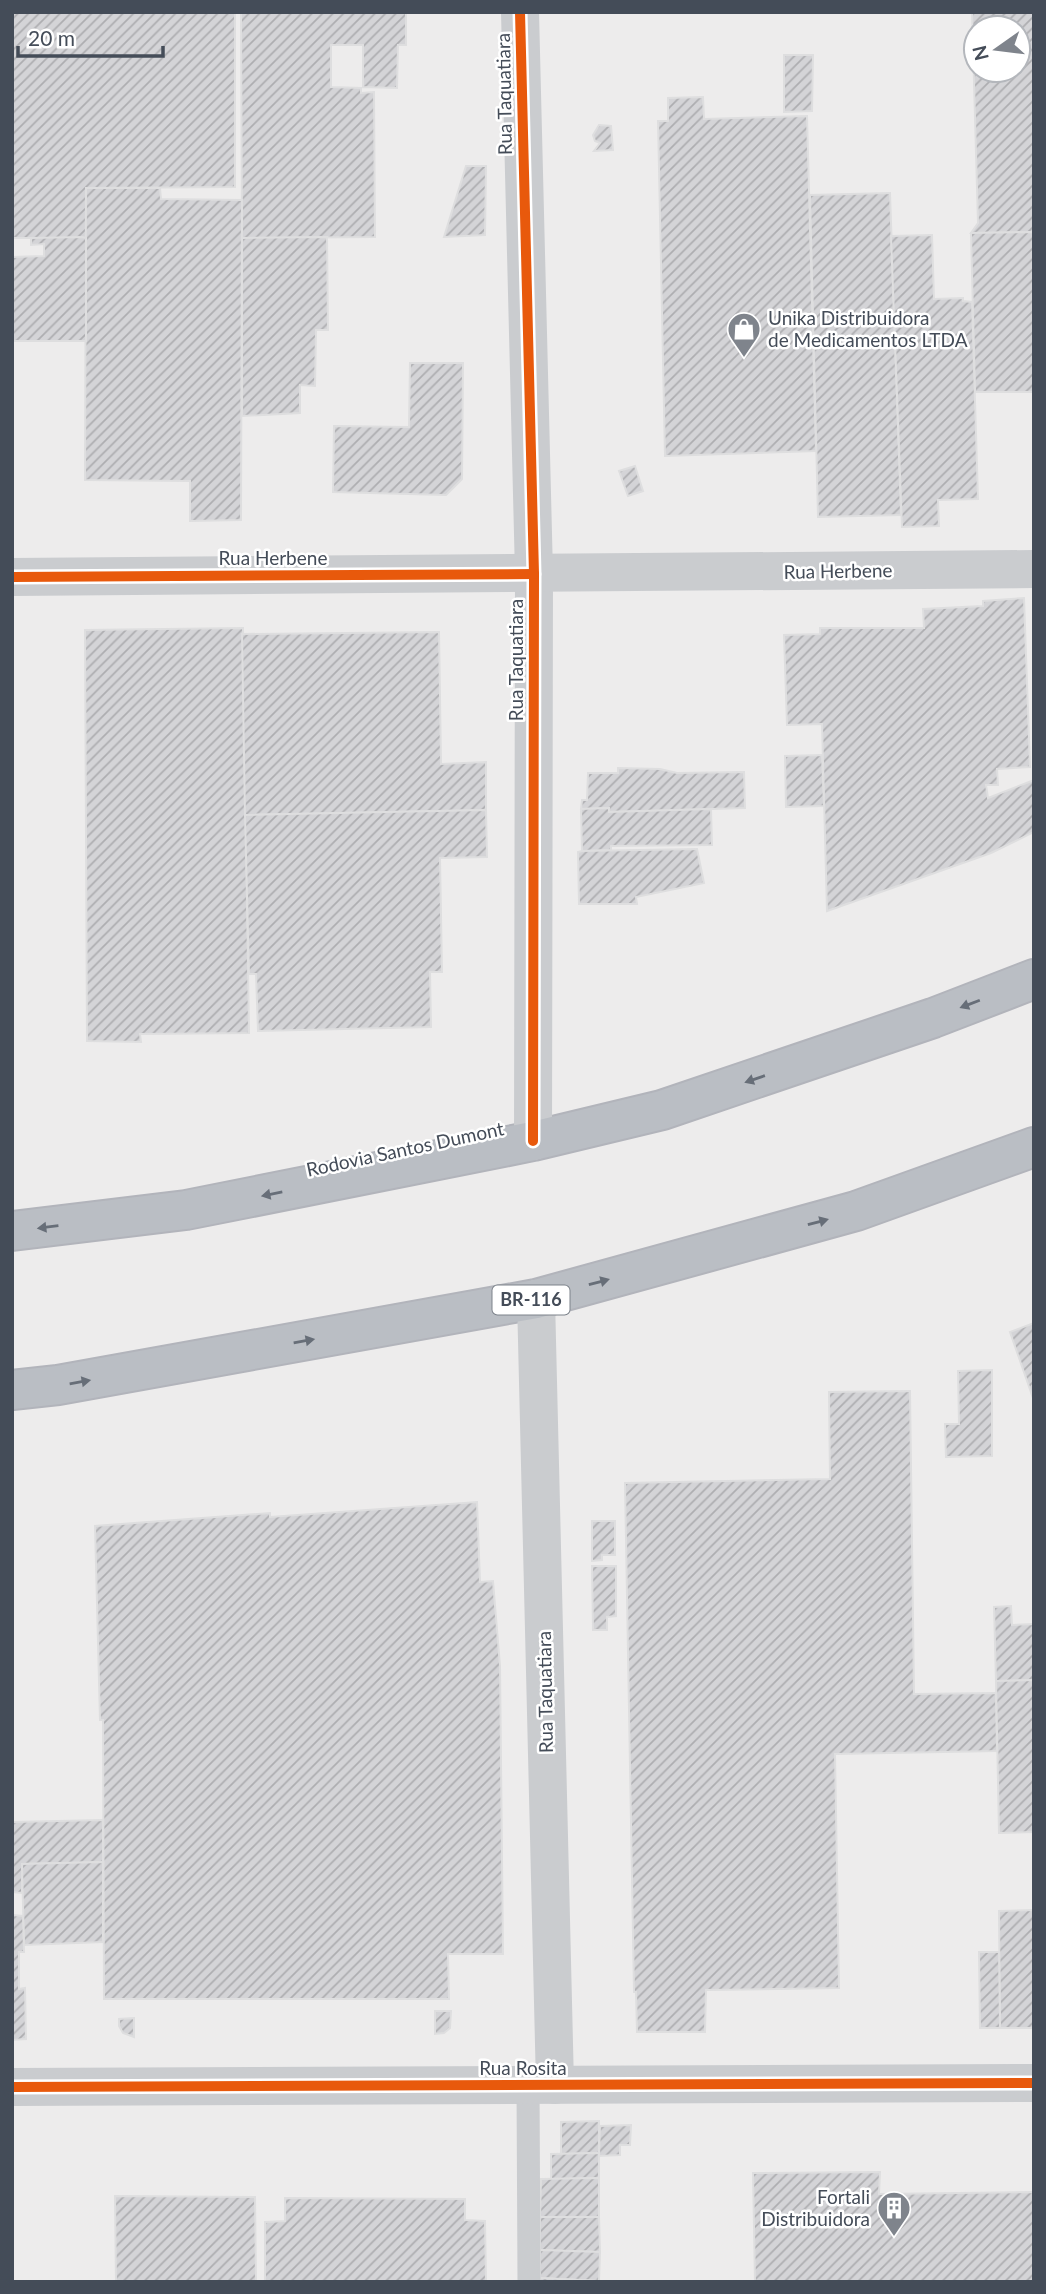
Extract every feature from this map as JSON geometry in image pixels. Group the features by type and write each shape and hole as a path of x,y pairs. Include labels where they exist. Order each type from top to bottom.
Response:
{"highway":[{"name":"Rodovia Santos Dumont","path":"12,1231 186,1210 533,1141 662,1110 933,1018 1034,979"},
{"name":"BR-116","path":"12,1390 58,1385 536,1299 856,1211 1034,1147"}],"street":[{"name":"Rua Taquatiara","path":"520,12 534,575 533,1141"},
{"name":"Rua Herbene","path":"12,577 1034,569"},
{"name":"Rua Taquatiara","path":"536,1299 542,2085"},
{"name":"Rua Rosita","path":"12,2087 1034,2083"}],"lane":[{"name":"Rua Taquatiara","path":"529,2282 542,2085"}],"building":[{"path":"12,12 235,12 235,187 86,188 86,238 12,238"},
{"path":"241,12 406,12 406,45 398,45 397,88 363,87 363,45 331,45 331,87 361,88 361,93 374,92 375,237 242,238"},
{"path":"972,12 1034,12 1034,232 971,233 978,223 974,84 1032,84 1032,14"},
{"path":"784,55 813,55 812,111 784,112"},
{"path":"703,97 704,119 807,116 816,451 665,456 658,121 668,121 668,98"},
{"path":"599,125 611,126 613,150 594,151 600,143 595,141 593,135"},
{"path":"466,166 486,166 485,235 444,237"},
{"path":"86,188 160,188 161,199 242,200 241,520 190,521 190,481 85,480"},
{"path":"890,193 901,515 818,517 810,195"},
{"path":"1034,232 1034,392 975,392 971,233"},
{"path":"932,235 934,299 963,298 963,301 972,302 978,499 938,500 939,526 902,527 891,236"},
{"path":"327,237 328,330 316,330 315,386 300,385 300,413 242,416 242,238"},
{"path":"31,238 86,238 86,341 12,341 12,257 44,256 44,244 31,245"},
{"path":"410,363 463,363 462,479 446,495 333,492 334,426 409,427"},
{"path":"635,466 643,491 628,496 619,471"},
{"path":"1024,598 1030,767 997,769 998,785 986,785 988,798 1034,780 1034,832 991,853 827,911 822,724 787,725 784,635 820,634 820,628 924,628 923,609 983,606 983,601"},
{"path":"243,628 249,1033 140,1034 141,1042 87,1041 85,630"},
{"path":"439,632 441,764 486,762 486,810 245,815 242,634"},
{"path":"822,755 824,806 786,807 785,756"},
{"path":"618,768 660,769 677,773 744,772 745,808 609,812 609,808 581,809 582,800 587,800 588,773 618,773"},
{"path":"609,808 609,812 711,809 712,845 611,846 611,850 582,851 581,809"},
{"path":"486,810 487,857 440,858 442,972 430,972 431,1027 258,1031 256,974 249,974 245,815"},
{"path":"697,849 704,883 636,897 637,904 579,904 578,852"},
{"path":"1034,1323 1034,1401 1010,1332"},
{"path":"992,1370 992,1456 946,1457 945,1424 959,1424 958,1371"},
{"path":"910,1391 914,1694 996,1693 997,1751 835,1754 839,1988 706,1990 705,2032 637,2032 634,1992 625,1483 830,1479 829,1392"},
{"path":"477,1502 480,1582 493,1581 500,1666 503,1954 448,1954 449,1999 104,1999 103,1720 100,1720 95,1526"},
{"path":"592,1521 615,1521 615,1555 602,1555 602,1560 592,1561"},
{"path":"592,1566 616,1566 616,1616 607,1617 607,1630 593,1630"},
{"path":"1011,1606 1012,1625 1034,1624 1034,1680 996,1681 994,1607"},
{"path":"1034,1680 1034,1832 999,1833 996,1681"},
{"path":"103,1820 103,1862 22,1864 22,1893 12,1892 12,1822"},
{"path":"103,1862 103,1942 24,1945 22,1864"},
{"path":"1034,1910 1034,2028 1000,2028 999,1911"},
{"path":"12,1915 23,1916 24,1952 19,1952 19,1989 25,1988 26,2039 12,2040"},
{"path":"979,1952 999,1952 1000,2028 980,2028"},
{"path":"435,2011 451,2011 450,2028 444,2033 435,2034"},
{"path":"134,2018 134,2037 123,2033 119,2019"},
{"path":"599,2121 599,2153 561,2154 561,2122"},
{"path":"631,2125 630,2145 620,2145 620,2155 599,2156 600,2126"},
{"path":"599,2153 599,2178 551,2179 551,2154"},
{"name":"Fortali Distribuidora","path":"880,2172 879,2194 1034,2192 1034,2282 755,2282 753,2173"},
{"path":"599,2178 599,2217 540,2217 541,2179"},
{"path":"115,2196 255,2197 256,2282 116,2282"},
{"path":"285,2198 465,2199 465,2220 485,2221 486,2282 265,2282 265,2222 285,2221"},
{"path":"540,2217 599,2217 600,2252 540,2250"},
{"path":"540,2250 600,2252 599,2281 540,2278"},
{"path":"540,2278 599,2281 599,2282 540,2282"}],"cycle path":[{"path":"520,12 534,574 533,1141"},
{"path":"12,577 534,574"},
{"path":"12,2087 1034,2083"}],"place":[{"name":"Unika Distribuidora de Medicamentos LTDA","path":"744,359"},
{"name":"Fortali Distribuidora","path":"894,2238"}]}
